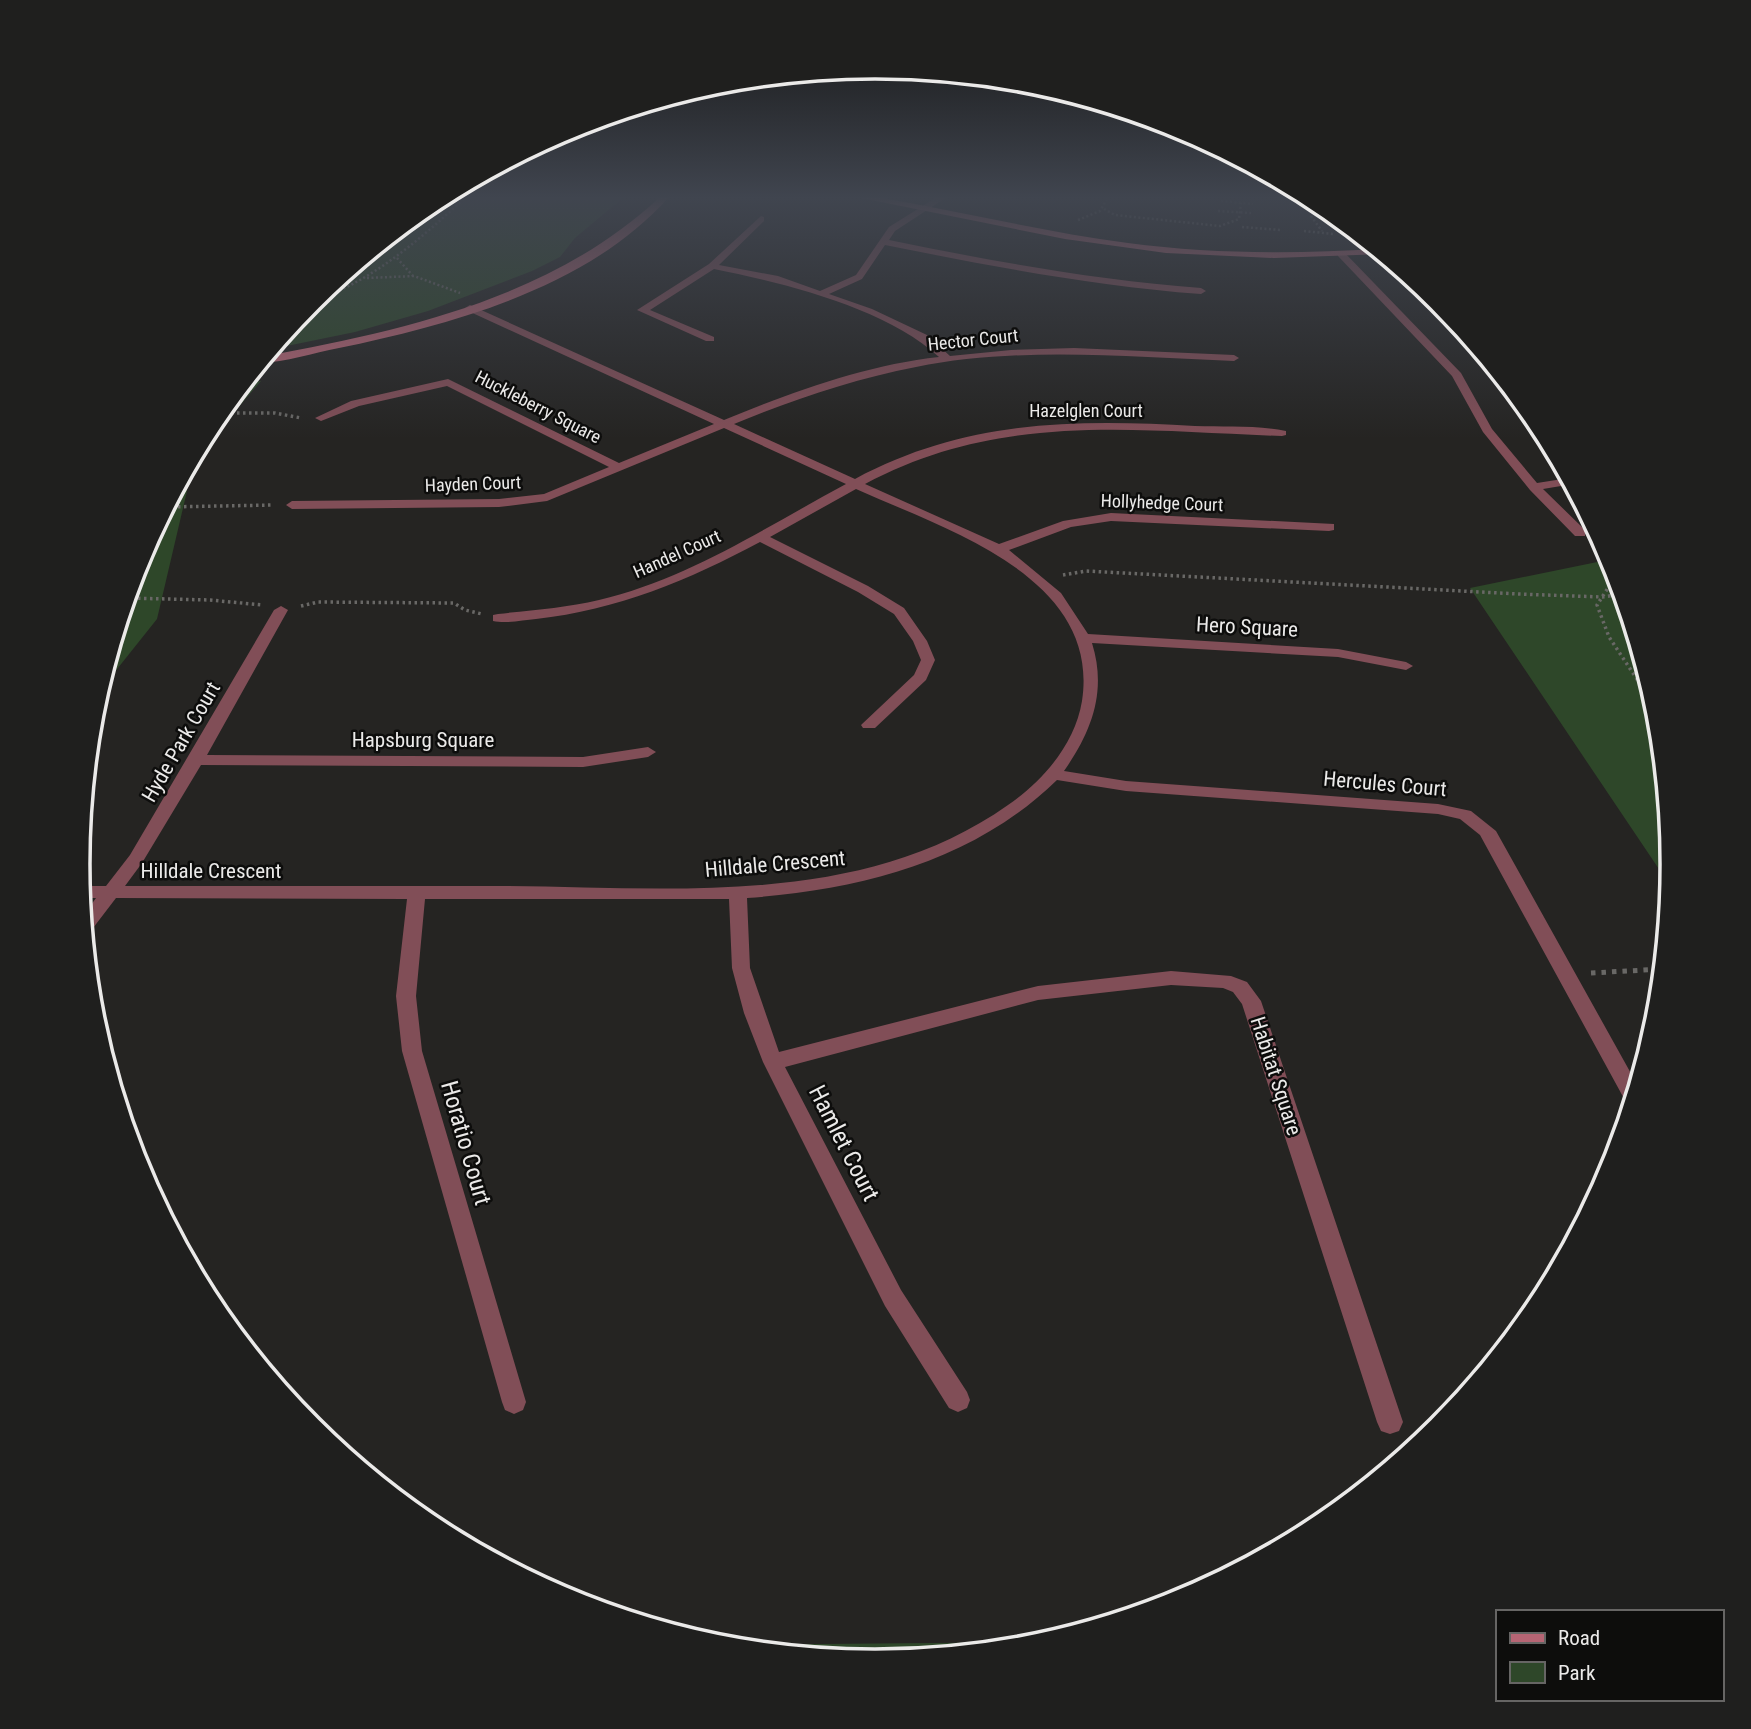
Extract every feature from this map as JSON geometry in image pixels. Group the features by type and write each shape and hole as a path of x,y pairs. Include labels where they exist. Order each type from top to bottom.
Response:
{"street":[{"path":"276,357 357,341 470,308 543,278"},
{"path":"693,278 642,310 710,339"},
{"path":"773,278 896,322 923,337 947,359"},
{"path":"820,294 857,278"},
{"path":"1018,283 1024,278"},
{"path":"1075,278 1142,288 1201,291"},
{"path":"1364,278 1457,375 1487,430 1534,487 1580,533"},
{"name":"Hilldale Crescent","path":"91,892 738,891 853,878 900,866 946,849 982,831 1022,804 1054,774 1076,743 1089,708 1092,668 1085,638 1063,603 1042,580 999,549 470,308"},
{"name":"Hector Court","path":"725,424 820,388 917,363 947,359 1074,351 1234,358"},
{"name":"Huckleberry Square","path":"321,418 355,403 448,382 618,467"},
{"name":"Hayden Court","path":"292,505 524,501 547,496 725,424"},
{"name":"Hazelglen Court","path":"858,484 929,450 1003,431 1073,425 1282,433"},
{"path":"1534,487 1562,483"},
{"name":"Handel Court","path":"498,618 562,612 613,601 658,586 760,537 858,484"},
{"name":"Hollyhedge Court","path":"999,549 1062,524 1098,518 1329,527"},
{"path":"760,537 863,589 899,611 920,641 928,660 921,677 869,725"},
{"name":"Hyde Park Court","path":"91,917 136,859 281,610"},
{"name":"Hero Square","path":"1085,638 1338,653 1406,666"},
{"name":"Hapsburg Square","path":"196,760 583,762 648,752"},
{"name":"Hercules Court","path":"1054,774 1126,786 1438,809 1465,815 1487,831 1628,1088"},
{"name":"Hamlet Court","path":"738,891 741,968 754,1013 774,1062 893,1297 958,1400"},
{"name":"Horatio Court","path":"417,893 406,996 412,1051 514,1402"},
{"name":"Habitat Square","path":"774,1062 1038,993 1171,978 1224,981 1240,988 1251,1001 1390,1422"}],"path":[{"path":"341,289 366,278 374,278"},
{"path":"419,278 460,293"},
{"path":"233,413 275,413 321,418"},
{"path":"176,507 292,505"},
{"path":"1042,580 1086,571 1602,597 1613,595"},
{"path":"1610,585 1597,605 1609,636 1639,683"},
{"path":"136,598 251,602 281,610 318,602 454,603 465,610 498,618"},
{"path":"1567,974 1655,969"}],"green space":[{"path":"353,278 515,278 428,311 355,332 285,346"},
{"path":"261,381 228,419 252,386"},
{"path":"187,488 187,491 157,619 114,673 131,612 171,517"},
{"path":"1600,561 1620,612 1646,711 1660,813 1661,872 1470,588"},
{"path":"986,1643 927,1649 876,1650 777,1644"}]}
